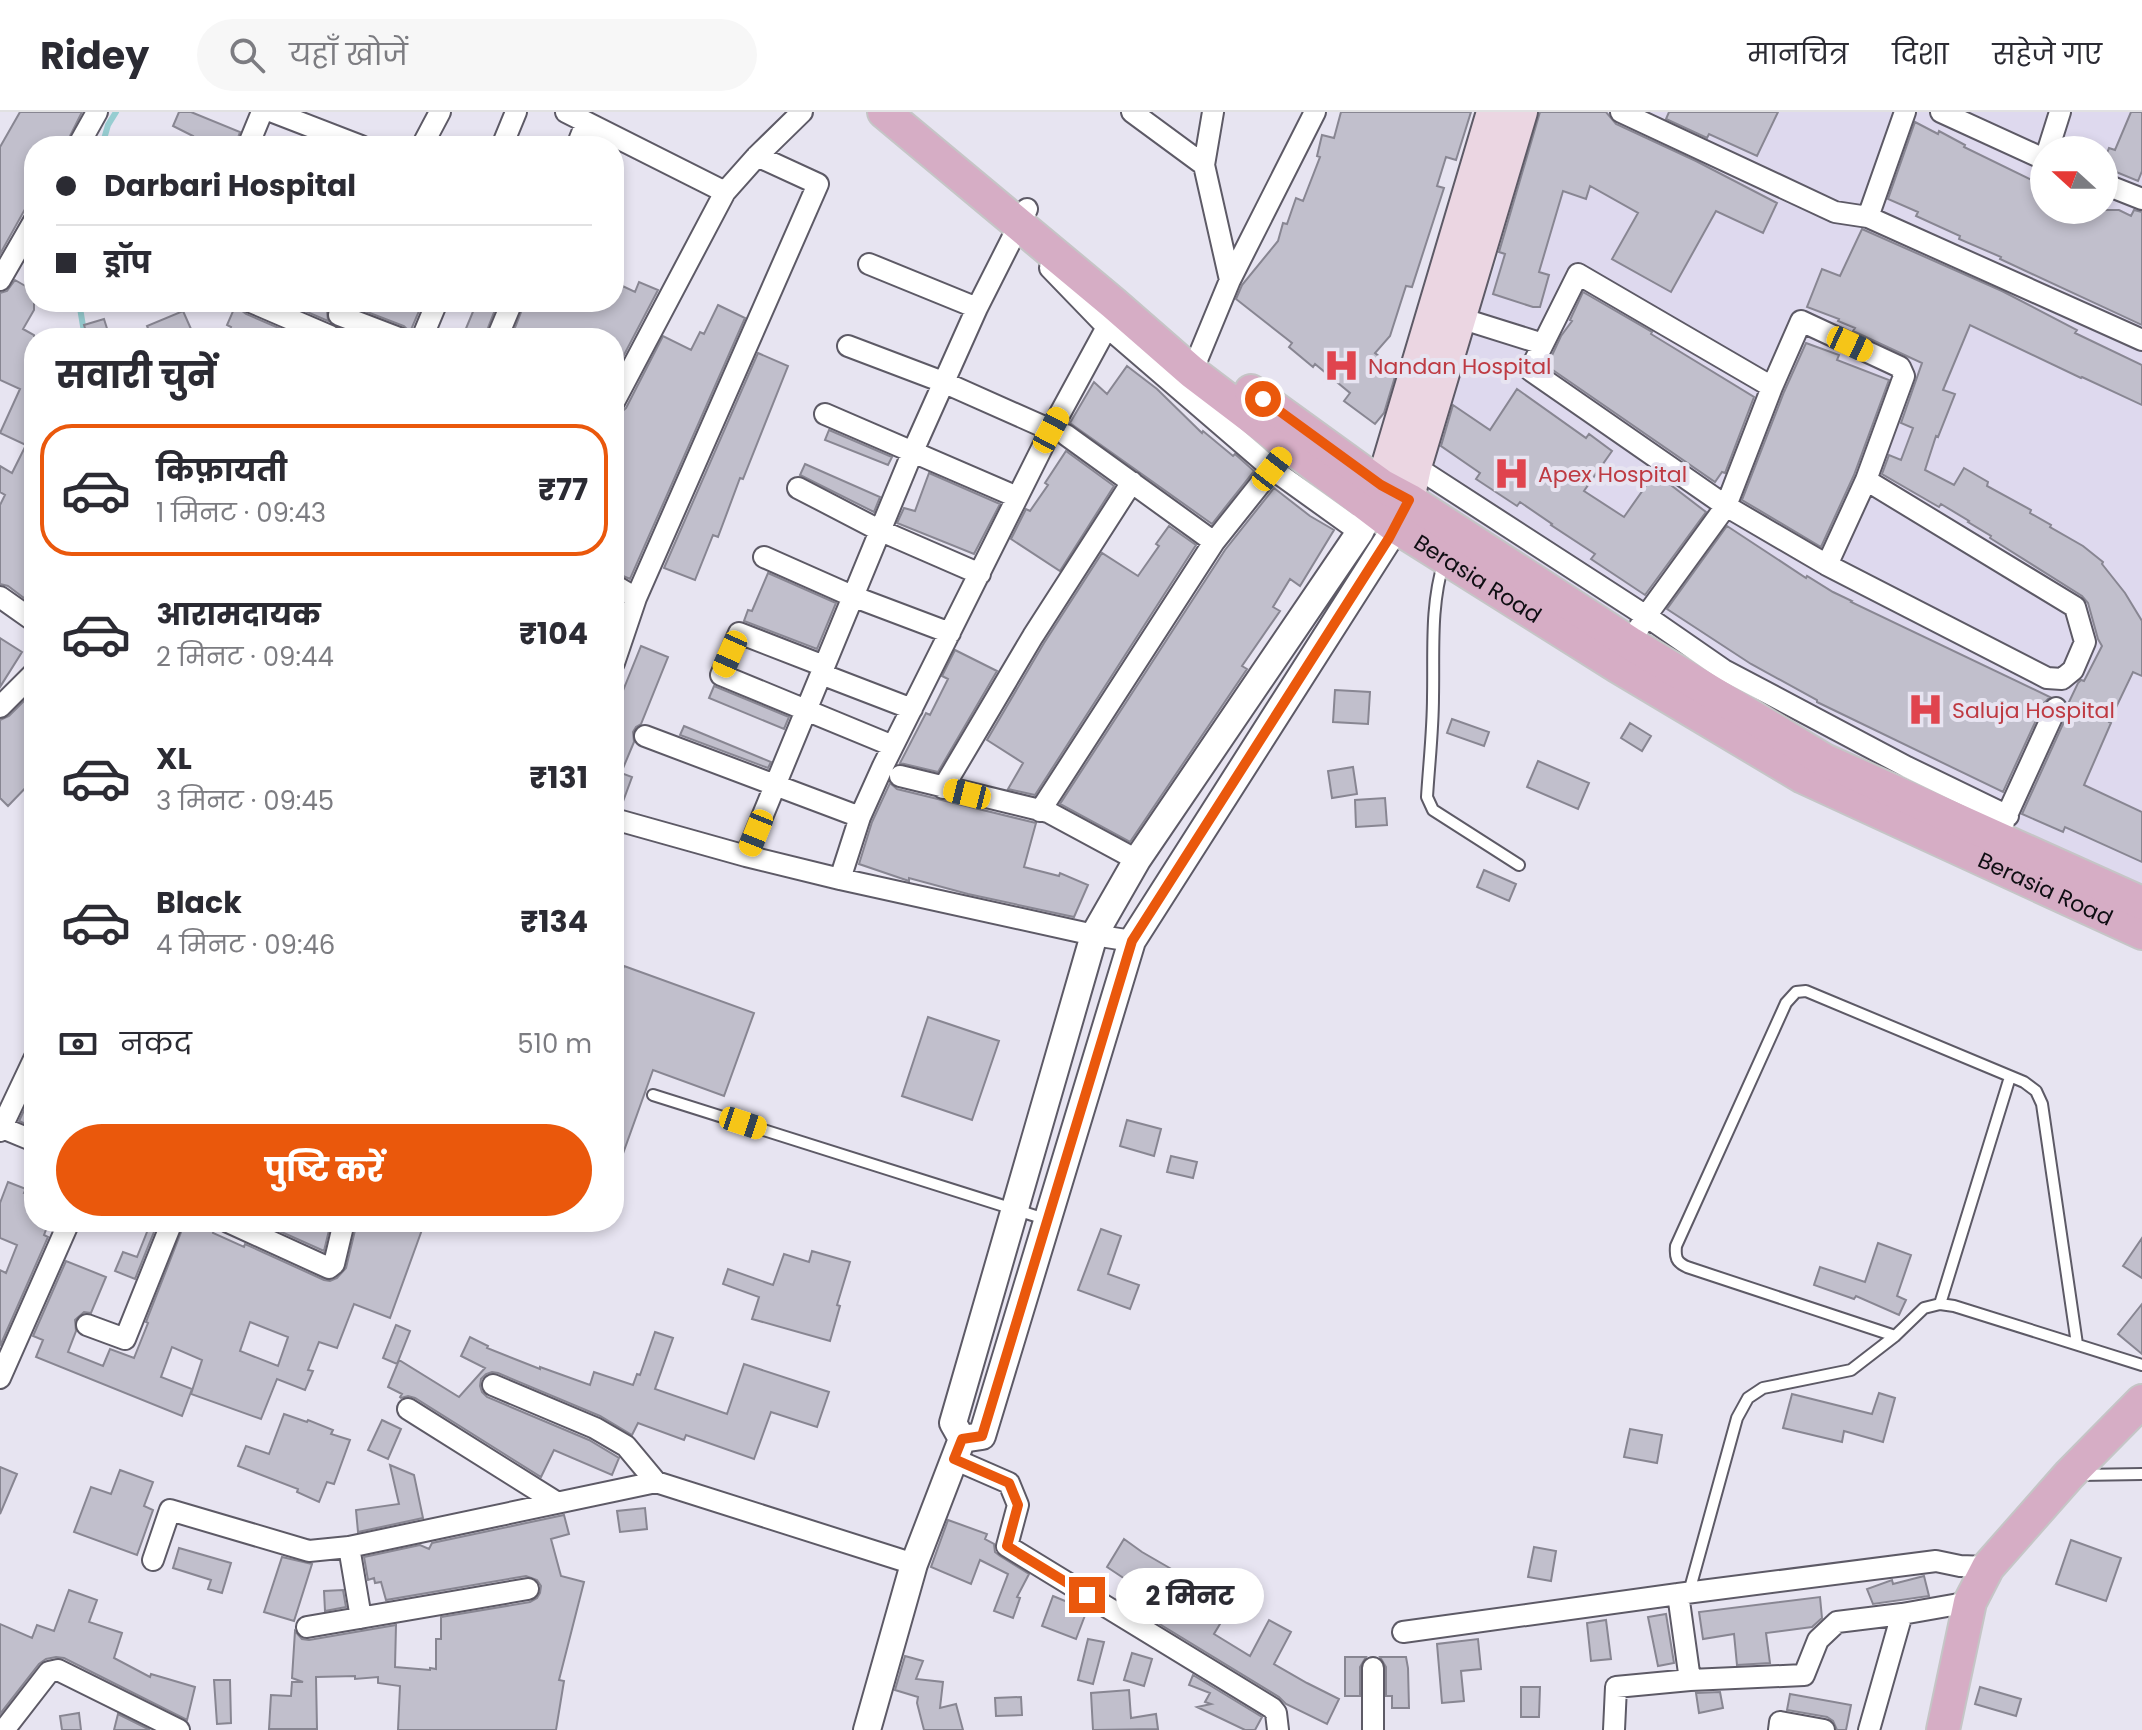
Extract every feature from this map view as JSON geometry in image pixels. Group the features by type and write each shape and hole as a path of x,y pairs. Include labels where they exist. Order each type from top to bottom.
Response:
{"main road":[{"name":"Berasia Road","path":"884,112 1196,363 1289,448 1384,511 1445,558 1803,777 1997,838 2142,933"},
{"name":"Berasia Road","path":"912,112 1020,221"},
{"path":"1384,511 1416,467 1460,318 1492,112"},
{"path":"1384,511 1476,218 1522,112"},
{"name":"Berasia Road","path":"1384,511 1638,630 1824,760 2142,903"},
{"path":"1943,1730 1970,1602 1988,1567 2069,1475 2142,1401"}],"street":[{"path":"84,136 97,112"},
{"path":"252,136 262,112"},
{"path":"273,112 323,136"},
{"path":"427,136 440,112"},
{"path":"506,136 516,112"},
{"path":"566,112 612,136"},
{"path":"624,383 725,192 802,112"},
{"path":"1132,112 1204,165"},
{"path":"1213,112 1204,165 1230,280"},
{"path":"1196,363 1230,280 1315,112"},
{"path":"1621,112 1835,212 1868,217 2142,340"},
{"path":"1868,217 1905,112"},
{"path":"1941,112 2030,153"},
{"path":"2052,136 2060,112"},
{"path":"581,136 586,123"},
{"path":"624,142 725,192"},
{"path":"624,633 636,598 818,184 757,156"},
{"path":"2118,190 2142,199"},
{"path":"746,856 913,451 1020,221 1107,327 1289,448 1214,542 1040,811"},
{"path":"0,280 24,238"},
{"path":"869,264 977,308"},
{"path":"1772,387 1578,274 1530,370 1726,506 1827,565 2047,678 2062,679 2073,670 2085,642 2075,607 1866,480"},
{"path":"276,312 311,328"},
{"path":"350,312 380,328"},
{"path":"1460,318 1543,344"},
{"path":"1416,467 1638,630 1726,506 1801,321 1900,367 1904,376 1866,480 1827,565"},
{"path":"840,879 860,817 893,746 1017,497 1059,433 1107,327"},
{"path":"848,346 943,382 1059,433 1214,542"},
{"path":"825,414 1017,497"},
{"path":"943,788 1033,636 1132,482"},
{"path":"798,488 879,530 980,574"},
{"path":"867,1730 914,1564 958,1449 953,1423 1094,935 1137,860 1384,511"},
{"path":"958,1449 982,1436 1132,941 1384,511"},
{"path":"764,557 852,596 950,633"},
{"path":"624,591 636,598"},
{"path":"0,597 24,614"},
{"path":"893,746 721,675 739,633 912,709"},
{"path":"0,707 24,683"},
{"path":"1997,838 2056,708"},
{"path":"645,736 860,817"},
{"path":"900,776 1058,817 1137,860"},
{"path":"624,822 840,879 1132,941"},
{"path":"24,1079 0,1128 24,1137"},
{"path":"0,1378 8,1335 64,1232"},
{"path":"87,1325 125,1339 168,1232"},
{"path":"249,1232 329,1268 334,1264 342,1232"},
{"path":"493,1385 595,1428 626,1446 656,1482"},
{"path":"408,1409 556,1502"},
{"path":"958,1449 1009,1483 1018,1505 1007,1546 1272,1708 1276,1713 1278,1730"},
{"path":"153,1560 170,1510 309,1551 349,1547 656,1482 914,1564"},
{"path":"349,1547 361,1618"},
{"path":"1403,1632 1936,1561 1988,1567"},
{"path":"307,1627 528,1589"},
{"path":"1684,1593 1690,1680"},
{"path":"1614,1730 1616,1687 1804,1675 1818,1640 1837,1622 1970,1602"},
{"path":"1869,1730 1902,1614"},
{"path":"1373,1668 1373,1730"},
{"path":"4,1730 49,1672 58,1670 179,1730"},
{"path":"1779,1730 1780,1722 1824,1730"}],"lane":[{"path":"1445,558 1434,609 1433,702 1427,797 1433,810 1519,865"},
{"path":"1895,1336 1687,1267 1679,1263 1675,1256 1676,1246 1786,1003 1796,992 1806,991 2024,1082 2036,1091 2042,1104 2077,1344"},
{"path":"1940,1304 2010,1077"},
{"path":"653,1095 1047,1220"},
{"path":"1684,1593 1737,1418 1748,1398 1763,1388 1851,1370 1895,1336 1924,1308 1940,1304 2142,1365"},
{"path":"2069,1475 2142,1474"}],"shaded area":[{"path":"1544,112 2142,112 2142,930 1382,496 1430,467"}],"building":[{"path":"20,112 82,112 70,136 24,136 24,211 0,254 0,147"},
{"path":"179,112 191,112 240,132 239,136 193,136 173,126"},
{"path":"1341,112 1471,112 1456,160 1446,157 1437,186 1444,188 1412,287 1406,286 1390,336 1375,353 1397,370 1384,413 1375,424 1344,401 1350,393 1315,364 1313,367 1289,347 1292,343 1236,299 1242,285 1278,241 1296,198 1303,201 1320,157 1317,156 1322,135 1334,138"},
{"path":"1540,112 1606,112 1616,124 1777,203 1763,233 1716,211 1671,292 1612,259 1638,213 1590,186 1586,199 1563,191 1539,272 1549,275 1540,307 1493,294 1505,254 1499,252"},
{"path":"1669,112 1778,112 1757,156 1666,119"},
{"path":"2131,112 2142,112 2142,171 2138,181 2118,173 2118,143"},
{"path":"1915,122 1938,134 1939,131 1964,147 2030,179 2030,224 2118,224 2118,210 2131,216 2134,210 2142,212 2142,325 1959,239 1960,236 1916,216 1918,212 1888,199"},
{"path":"1862,229 2002,291 2077,330 2075,333 2142,365 2142,405 1970,325 1943,390 1955,394 1925,470 1954,485 1964,468 1988,482 1987,486 2031,510 2030,513 2050,527 2083,546 2103,562 2142,621 2142,676 2133,672 2084,785 2142,812 2142,862 2065,827 2063,832 2022,814 2068,713 2068,704 2078,683 2084,681 2102,646 2088,603 2082,596 1990,538 1969,521 1882,474 1889,455 1901,460 1913,428 1901,423 1922,363 1853,331 1855,328 1839,319 1807,307 1822,269 1840,276"},
{"path":"15,280 24,285 24,312 33,312 23,329 24,444 0,433 20,389 0,380 0,293 7,291"},
{"path":"639,282 658,290 624,355 624,328 515,328 521,312 624,312 624,287 635,292"},
{"path":"1583,292 1754,397 1725,473 1722,472 1715,482 1547,366 1572,321"},
{"path":"718,305 745,318 630,579 624,576 624,410 663,336 691,350 700,332 704,334"},
{"path":"183,312 191,328 148,328"},
{"path":"233,312 244,312 279,328 231,328 227,325"},
{"path":"307,312 327,312 328,321"},
{"path":"367,312 419,312 412,328"},
{"path":"473,312 494,312 488,328 466,328"},
{"path":"104,319 107,328 85,328 84,325"},
{"path":"1806,343 1839,355 1837,360 1889,380 1854,475 1821,547 1742,500"},
{"path":"758,353 788,366 718,537 713,535 695,580 664,568"},
{"path":"1127,366 1157,389 1202,433 1233,456 1235,454 1254,471 1212,524 1070,423 1094,382 1107,394"},
{"path":"1517,389 1586,438 1589,434 1612,451 1584,491 1624,517 1655,473 1706,512 1645,595 1591,559 1595,554 1520,502 1517,506 1476,479 1480,473 1441,446 1453,405 1490,430"},
{"path":"829,430 892,457 888,465 825,440"},
{"path":"24,449 24,598 0,584 0,505 5,495 0,492 0,466 12,473"},
{"path":"1066,451 1114,486 1060,571 1011,539 1026,509 1030,511 1048,485 1045,483"},
{"path":"805,464 880,497 874,512 800,475"},
{"path":"929,473 1000,504 974,554 897,523 904,508 915,511"},
{"path":"1274,488 1334,530 1300,586 1290,579 1273,607 1280,611 1242,666 1247,669 1130,842 1060,804 1225,550"},
{"path":"1169,526 1196,545 1035,795 1008,789 1023,763 987,740 1044,643 1102,553 1138,576"},
{"path":"1727,526 1806,578 1851,602 2050,697 2044,703 2003,792 1817,702 1751,664 1667,609"},
{"path":"768,573 836,603 817,649 744,621 748,610 752,611"},
{"path":"0,638 22,652 0,687"},
{"path":"641,646 668,657 641,724 633,732 634,742 624,766 624,688"},
{"path":"955,650 997,671 938,772 900,763 948,679 942,676"},
{"path":"714,686 789,717 784,729 709,698"},
{"path":"1335,690 1370,692 1368,724 1333,722"},
{"path":"24,701 24,789 8,806 0,798 0,720 9,716"},
{"path":"1452,719 1489,732 1484,746 1447,733"},
{"path":"1630,723 1651,736 1642,751 1621,738"},
{"path":"684,726 771,762 768,768 680,735"},
{"path":"1538,761 1589,783 1578,809 1527,787"},
{"path":"1353,767 1357,794 1332,798 1328,771"},
{"path":"624,774 632,777 624,799"},
{"path":"890,783 897,789 1036,823 1024,867 1059,876 1060,873 1088,885 1074,917 909,878 909,881 859,864 872,822"},
{"path":"1385,798 1387,825 1356,827 1355,800"},
{"path":"1484,870 1516,884 1509,901 1477,887"},
{"path":"624,966 754,1013 724,1096 653,1070 624,1151"},
{"path":"928,1017 999,1041 972,1120 902,1096"},
{"path":"1127,1120 1161,1129 1154,1156 1120,1146"},
{"path":"1171,1156 1197,1162 1193,1178 1167,1172"},
{"path":"8,1182 24,1188 24,1232 45,1232 44,1235 48,1237 0,1346 0,1270 6,1273 17,1245 0,1238 0,1203"},
{"path":"1101,1229 1121,1236 1108,1274 1139,1285 1130,1309 1078,1290"},
{"path":"147,1232 154,1232 135,1279 115,1271 123,1252 137,1257"},
{"path":"181,1232 213,1232 330,1281 346,1268 355,1232 421,1232 390,1318 354,1304 337,1348 319,1342 308,1370 313,1371 305,1390 277,1379 261,1419 191,1394 202,1360 172,1347 161,1377 192,1389 182,1416 36,1357 43,1340 33,1336 66,1261 106,1277 91,1313 84,1312 75,1320 76,1331 68,1352 103,1366 110,1349 134,1358","holes":["250,1322 288,1337 278,1366 240,1351"]},
{"path":"281,1232 329,1232 324,1251"},
{"path":"2142,1238 2142,1278 2123,1266"},
{"path":"1878,1243 1911,1255 1897,1296 1906,1300 1899,1315 1856,1296 1854,1299 1814,1285 1820,1267 1865,1282"},
{"path":"812,1251 850,1262 830,1341 752,1319 759,1297 723,1284 728,1269 773,1285 784,1254 809,1262"},
{"path":"2142,1304 2142,1354 2118,1334"},
{"path":"396,1325 410,1331 397,1364 383,1358"},
{"path":"655,1332 673,1338 655,1389 727,1414 744,1364 829,1392 817,1427 771,1412 754,1459 686,1435 684,1440 638,1423 632,1435 600,1416 498,1373 486,1374 480,1386 487,1397 589,1440 619,1458 612,1475 554,1450 541,1477 415,1398 401,1398 402,1394 388,1387 399,1360 459,1397 485,1368 461,1356 470,1337 487,1348 590,1385 594,1372 633,1385 637,1374 640,1375"},
{"path":"1879,1393 1895,1398 1883,1442 1844,1431 1842,1442 1783,1428 1792,1394 1872,1414"},
{"path":"284,1414 308,1420 333,1430 331,1434 350,1440 334,1484 327,1482 319,1502 297,1492 298,1489 238,1466 246,1446 269,1454"},
{"path":"382,1420 401,1429 388,1459 368,1450"},
{"path":"1630,1429 1662,1435 1657,1463 1624,1457"},
{"path":"390,1465 414,1475 423,1518 358,1532 356,1510 399,1504"},
{"path":"0,1467 17,1474 0,1514"},
{"path":"120,1470 153,1482 144,1506 153,1510 137,1555 74,1532 91,1487 111,1494"},
{"path":"645,1508 647,1529 620,1532 617,1511"},
{"path":"564,1515 569,1534 551,1539 561,1576 584,1582 559,1680 564,1681 556,1730 398,1730 400,1686 378,1683 378,1677 355,1679 355,1676 316,1677 317,1729 269,1729 271,1695 291,1696 292,1682 303,1682 292,1678 295,1631 302,1639 309,1640 396,1625 395,1667 430,1670 436,1669 436,1639 441,1639 441,1617 530,1602 540,1593 541,1586 537,1580 526,1576 386,1600 381,1582 375,1583 374,1578 368,1580 364,1557 420,1545 429,1549 432,1543"},
{"path":"948,1520 987,1534 985,1539 994,1544 995,1552 1029,1574 1017,1597 1020,1598 1013,1618 994,1611 1008,1574 980,1560 971,1584 931,1567"},
{"path":"1124,1539 1232,1604 1214,1634 1250,1656 1269,1620 1291,1632 1274,1664 1339,1699 1327,1724 1286,1704 1130,1606 1140,1589 1107,1567"},
{"path":"2071,1540 2121,1558 2106,1601 2056,1584"},
{"path":"1534,1547 1556,1551 1551,1581 1528,1577"},
{"path":"179,1548 231,1563 222,1593 208,1589 211,1580 173,1568"},
{"path":"282,1557 312,1564 294,1621 264,1612"},
{"path":"1924,1576 1929,1596 1873,1604 1867,1589 1892,1580 1893,1584"},
{"path":"69,1590 97,1600 89,1622 122,1633 114,1658 150,1677 151,1674 195,1687 187,1720 64,1658 56,1657 39,1664 0,1714 0,1624 32,1638 37,1625 54,1631"},
{"path":"343,1590 346,1607 325,1611 324,1591"},
{"path":"1053,1596 1087,1610 1076,1639 1042,1626"},
{"path":"1820,1597 1822,1618 1812,1627 1766,1633 1770,1663 1737,1665 1734,1634 1703,1639 1699,1612"},
{"path":"1666,1614 1674,1663 1658,1666 1648,1617"},
{"path":"1606,1620 1611,1659 1591,1661 1587,1623"},
{"path":"1088,1639 1104,1642 1093,1684 1078,1680"},
{"path":"1478,1639 1481,1669 1461,1671 1464,1701 1442,1703 1437,1644"},
{"path":"1132,1653 1152,1659 1144,1686 1124,1680"},
{"path":"905,1656 923,1661 916,1679 943,1682 940,1708 956,1704 963,1730 924,1730 918,1697 895,1690"},
{"path":"1345,1657 1366,1657 1360,1667 1360,1696 1345,1696"},
{"path":"1380,1657 1406,1657 1409,1708 1392,1708 1392,1696 1386,1696 1386,1667"},
{"path":"1193,1675 1262,1717 1255,1730 1245,1730 1197,1707 1211,1704 1205,1702 1210,1693 1189,1685"},
{"path":"214,1680 230,1680 231,1723 217,1724"},
{"path":"1521,1687 1540,1687 1539,1717 1521,1717"},
{"path":"1980,1687 2021,1699 2016,1716 1975,1704"},
{"path":"1129,1690 1131,1718 1156,1714 1158,1729 1093,1730 1091,1693"},
{"path":"1720,1692 1723,1708 1699,1713 1696,1693"},
{"path":"1790,1694 1851,1705 1846,1730 1837,1730 1827,1717 1787,1710"},
{"path":"1021,1697 1022,1715 996,1716 995,1698"},
{"path":"79,1713 81,1730 62,1730 60,1716"},
{"path":"118,1714 150,1730 114,1730"}],"waterway":[{"path":"105,136 116,112"},
{"path":"81,312 83,328"}],"place":[{"name":"Nandan Hospital","path":"1342,366"},
{"name":"Apex Hospital","path":"1512,474"},
{"name":"Saluja Hospital","path":"1926,710"}],"route":[{"path":"1087,1595 1007,1546 1018,1505 1009,1483 954,1459 962,1439 982,1436 1132,941 1396,527 1409,500 1381,485 1263,399"}]}
